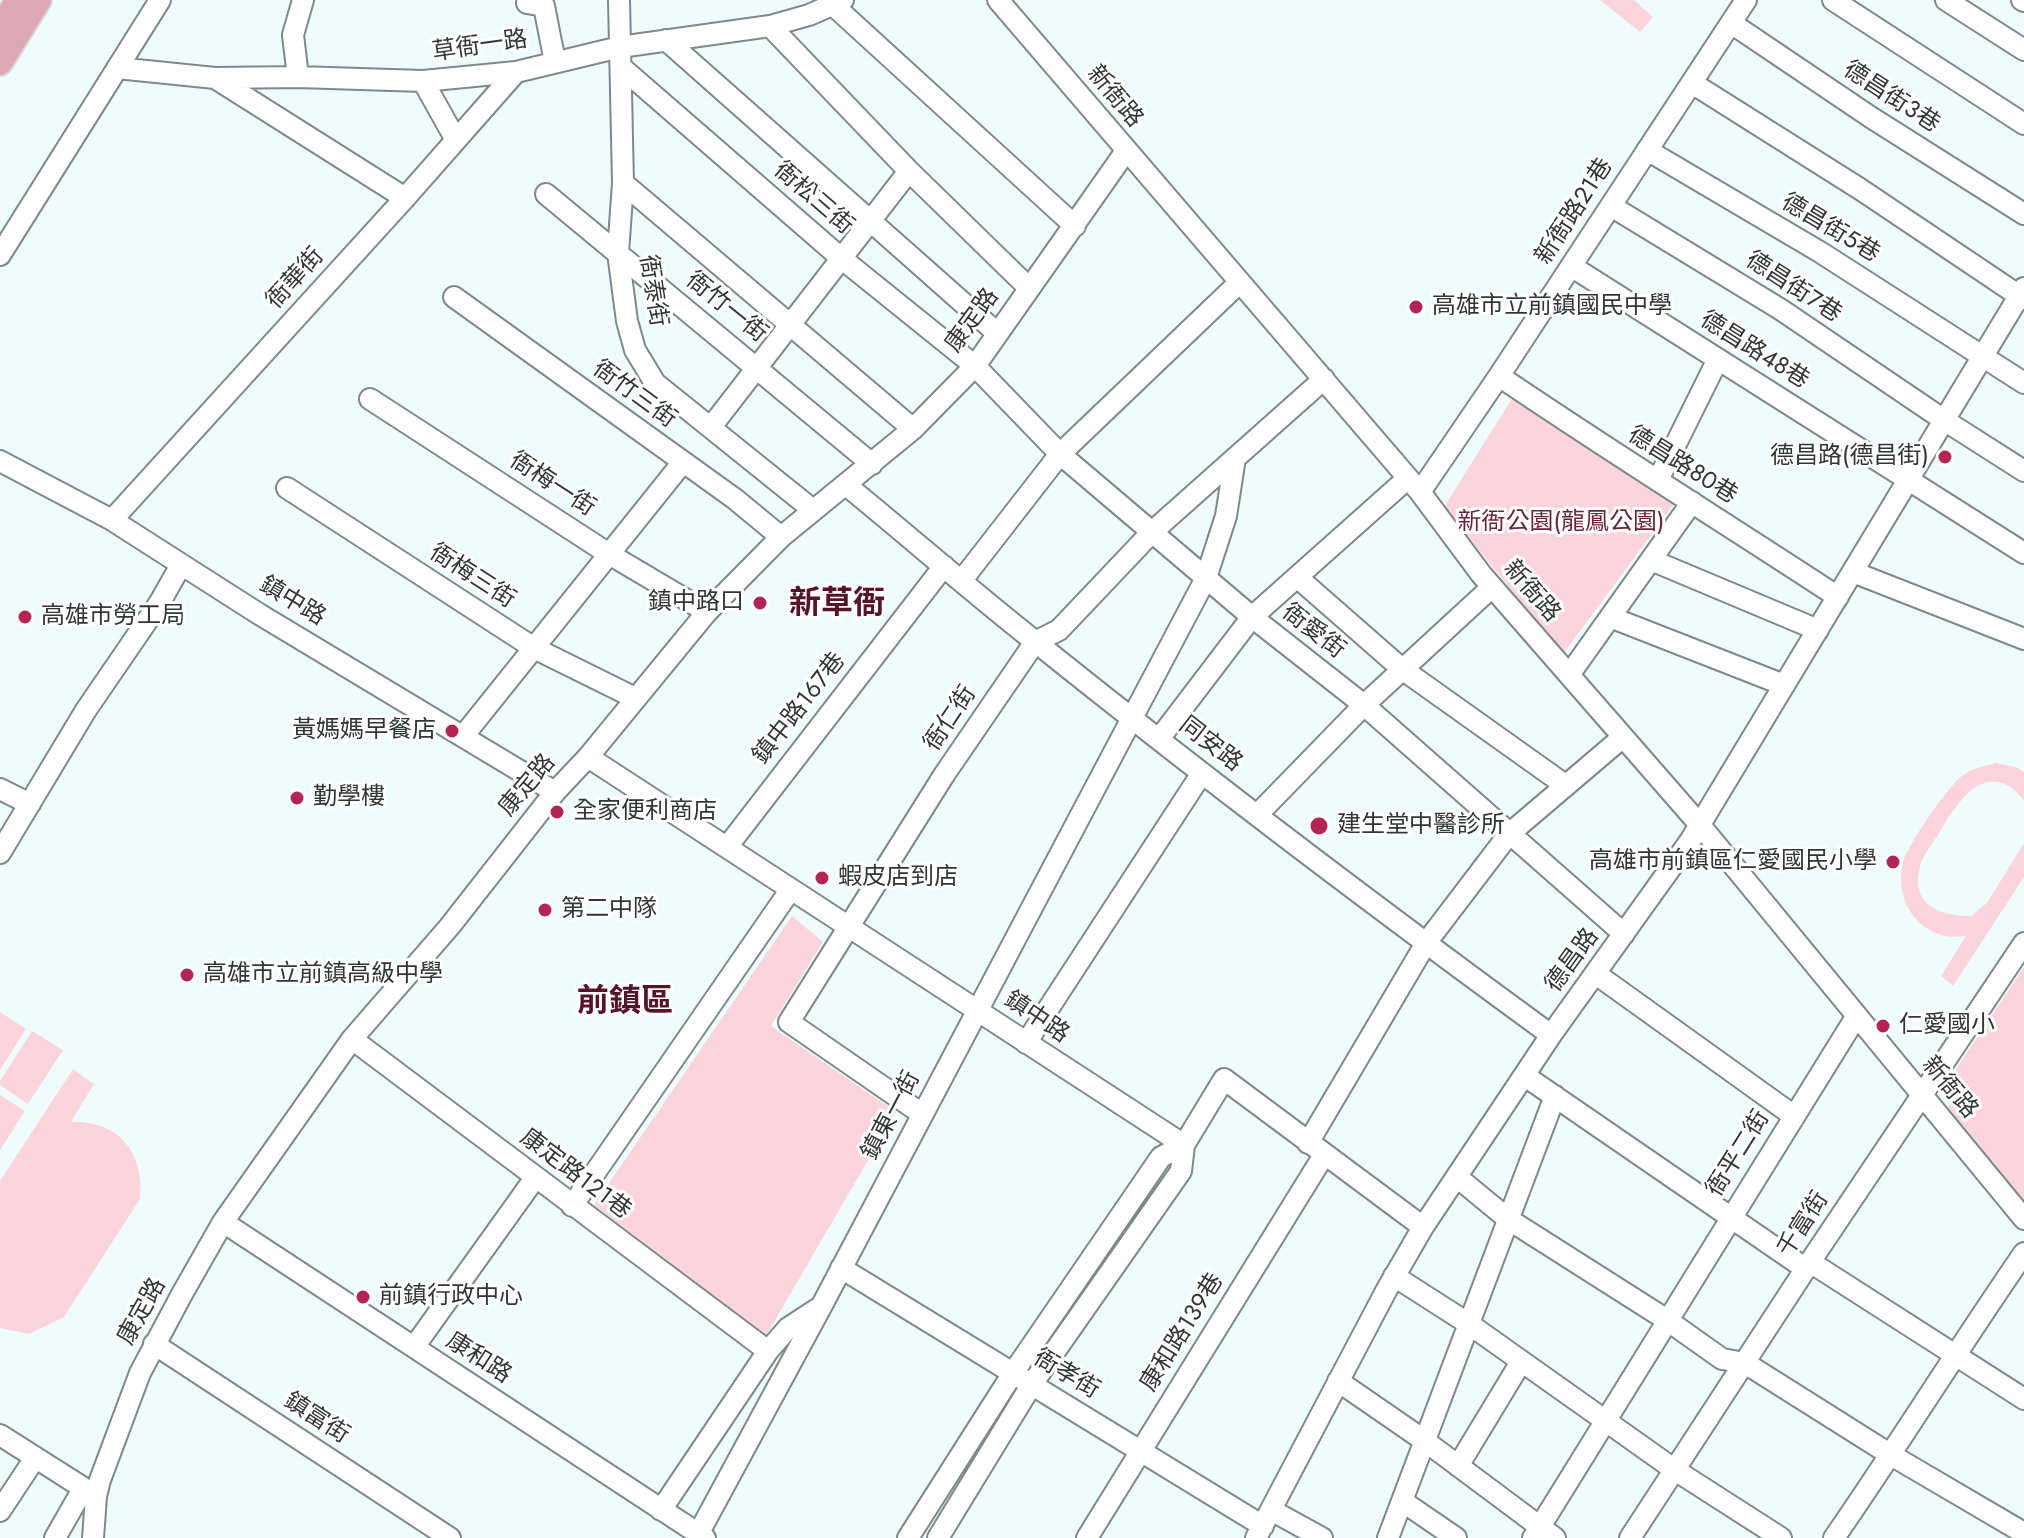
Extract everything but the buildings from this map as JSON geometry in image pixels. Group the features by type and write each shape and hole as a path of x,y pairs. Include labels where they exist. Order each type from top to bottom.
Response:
{"main road":[{"path":"0,29 18,0"},
{"path":"0,63 39,0"}],"street":[{"path":"0,255 160,0"},
{"path":"298,77 293,35 303,0"},
{"path":"528,0 527,3 544,6 555,62"},
{"name":"衙泰街","path":"619,0 623,183 618,253 627,321 635,350 655,383 813,510"},
{"name":"新衙路","path":"998,0 1414,485 1492,587 1700,825 1856,1017 2022,1211"},
{"name":"新衙路21巷","path":"1159,739 1252,617 1297,577 1414,485 1499,376 1746,0"},
{"path":"1833,0 2024,124"},
{"path":"1946,0 2024,50"},
{"path":"838,3 1075,226"},
{"name":"草衙一路","path":"117,68 215,78 423,81 516,72 555,62 620,57 666,40 770,26 838,3"},
{"name":"德昌街3巷","path":"1731,23 1872,118 2024,214"},
{"path":"770,26 909,171 1029,288"},
{"path":"666,40 997,333"},
{"name":"衙松三街","path":"620,57 841,258 975,366"},
{"name":"衙華街","path":"112,520 516,72"},
{"path":"215,78 405,198"},
{"path":"423,81 456,140"},
{"path":"1692,83 2022,294"},
{"name":"德昌街5巷","path":"1647,150 1820,252 2024,383"},
{"name":"康定路","path":"93,1538 89,1493 154,1344 223,1222 352,1039 450,926 555,792 588,757 707,612 781,537 913,429 975,366 1126,151"},
{"path":"711,427 909,171"},
{"path":"623,183 913,429"},
{"name":"衙竹一街","path":"546,194 872,464"},
{"name":"德昌街7巷","path":"1611,206 1780,309 2024,471"},
{"name":"德昌路48巷","path":"1571,266 2024,553"},
{"path":"962,580 1060,454 1240,282"},
{"name":"德昌路","path":"1264,1525 1394,1276 1423,1227 1551,1035 1700,825 2022,294"},
{"name":"衙竹三街","path":"454,297 683,462 781,537"},
{"path":"1658,480 1718,359"},
{"name":"衙愛街","path":"975,366 1060,454 1252,617 1364,705 1624,934"},
{"name":"德昌路80巷","path":"1499,376 1626,463 1658,480 1838,597"},
{"name":"衙仁街","path":"922,1114 789,1022 944,775 1035,642 1059,630 1152,532 1324,379"},
{"name":"衙梅一街","path":"370,399 609,554 707,612"},
{"name":"鎮東一街","path":"699,1536 1206,578 1226,516 1235,458"},
{"name":"鎮中路","path":"0,461 112,520 555,792"},
{"path":"464,735 683,462"},
{"name":"同安路","path":"846,485 1035,642 1202,773 1551,1035"},
{"name":"衙梅三街","path":"287,488 534,648 635,698"},
{"path":"1569,675 1692,502"},
{"path":"1651,560 1818,630"},
{"path":"0,853 86,710 160,602 181,565"},
{"name":"鎮中路167巷","path":"727,847 944,566"},
{"path":"1853,572 2024,639"},
{"path":"1297,577 1402,669 1565,785"},
{"path":"1257,815 1364,705 1492,587"},
{"path":"1610,617 1784,685"},
{"name":"康和路139巷","path":"1087,1538 1316,1149 1426,943 1509,834 1623,737"},
{"name":"鎮中路","path":"588,757 1184,1145"},
{"path":"1026,1043 1202,773"},
{"path":"0,789 30,804"},
{"path":"572,1206 791,889"},
{"name":"千富街","path":"1633,1537 1808,1266 2024,943"},
{"path":"1596,974 1794,1116"},
{"name":"衙平二街","path":"1542,1534 1605,1421 1856,1017"},
{"name":"康定路121巷","path":"352,1039 768,1351"},
{"path":"1525,1076 1731,1217 2024,1399"},
{"path":"924,1513 942,1532 1032,1384 1181,1171 1184,1145 1224,1079 1423,1227"},
{"path":"1388,1538 1555,1096"},
{"path":"908,1538 1013,1373 1161,1157 1184,1145"},
{"path":"1457,1177 1508,1219 1667,1320 1722,1359 1745,1363 1891,1455 2024,1533"},
{"path":"414,1347 535,1178"},
{"name":"康和路","path":"223,1222 699,1536"},
{"path":"1103,1242 1123,1254"},
{"path":"1834,1538 1891,1455 1954,1353 2024,1253"},
{"name":"衙孝街","path":"841,1268 1264,1525 1322,1538"},
{"path":"1394,1276 1469,1324 1675,1470 1781,1538"},
{"path":"661,1510 768,1351 788,1328 821,1307"},
{"name":"鎮富街","path":"154,1344 423,1531 450,1538"},
{"path":"1458,1466 1521,1362"},
{"path":"1338,1381 1425,1441 1542,1534"},
{"path":"0,1435 89,1493 55,1538"},
{"path":"0,1511 35,1458"},
{"path":"1402,1501 1456,1538"}],"green space":[{"path":"1600,0 1634,0 1653,17 1640,32"},
{"name":"新衙公園(龍鳳公園)","path":"1513,397 1674,504 1563,654 1444,507"},
{"path":"1996,763 2024,772 2024,800 2010,787 1998,782 1974,788 1954,809 1920,867 1919,891 1930,906 1949,914 1971,916 1987,903 2024,843 2024,877 1953,986 1941,976 1966,936 1951,937 1937,933 1915,917 1907,906 1903,892 1903,862 1920,830 1956,782 1970,771"},
{"path":"792,916 823,942 771,1026 896,1112 766,1336 594,1205"},
{"path":"2024,967 2024,1202 1947,1117 1954,1072"},
{"path":"0,1012 26,1029 0,1070"},
{"path":"32,1031 63,1050 28,1104 0,1085 0,1081"},
{"path":"73,1069 94,1084 71,1122 103,1127 125,1142 138,1167 140,1199 64,1317 29,1334 0,1328 0,1181"},
{"path":"0,1095 25,1111 0,1150"}],"place":[{"name":"高雄市立前鎮國民中學","path":"1416,307"},
{"name":"德昌路(德昌街)","path":"1945,457"},
{"name":"鎮中路口","path":"760,603"},
{"name":"高雄市勞工局","path":"25,617"},
{"name":"黃媽媽早餐店","path":"452,731"},
{"name":"勤學樓","path":"297,798"},
{"name":"全家便利商店","path":"557,812"},
{"name":"建生堂中醫診所","path":"1319,826"},
{"name":"高雄市前鎮區仁愛國民小學","path":"1893,862"},
{"name":"蝦皮店到店","path":"822,878"},
{"name":"第二中隊","path":"545,910"},
{"name":"高雄市立前鎮高級中學","path":"187,975"},
{"name":"仁愛國小","path":"1883,1026"},
{"name":"前鎮行政中心","path":"363,1297"}],"district":[{"name":"新草衙","path":"837,605"},
{"name":"前鎮區","path":"625,1003"}]}
